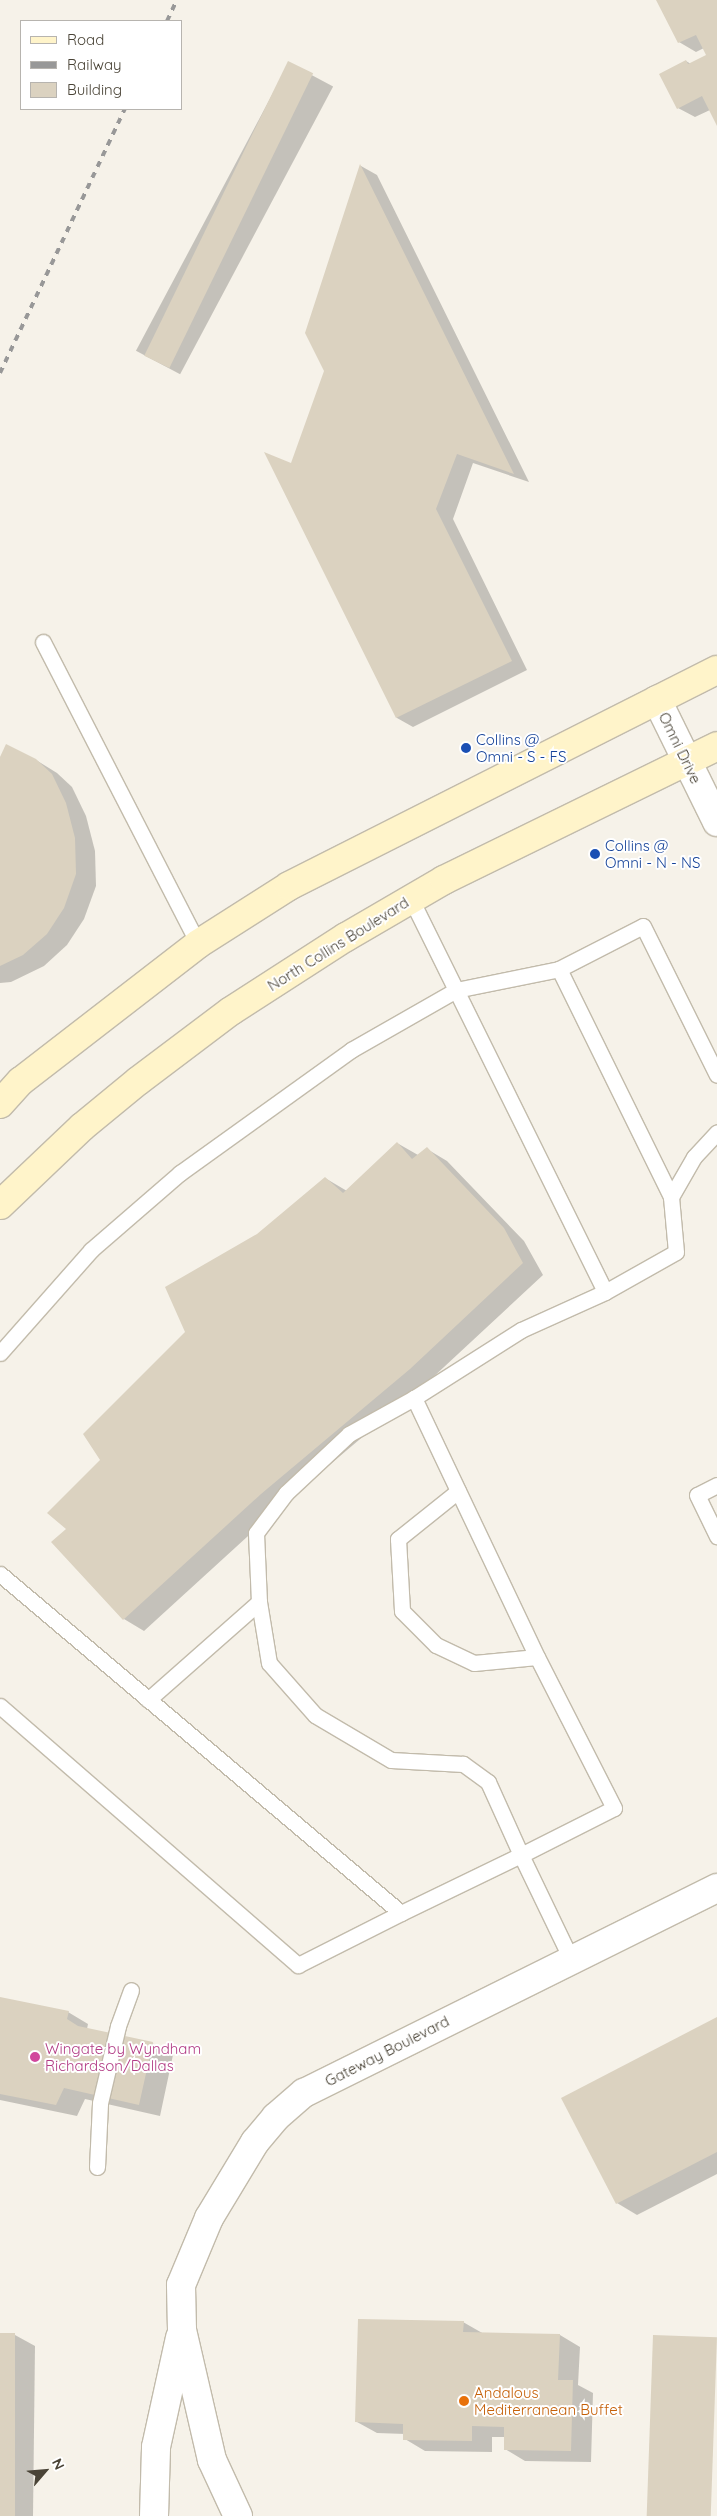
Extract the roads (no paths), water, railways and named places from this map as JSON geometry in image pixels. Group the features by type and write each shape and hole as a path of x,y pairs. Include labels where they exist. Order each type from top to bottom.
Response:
{"main road":[{"path":"0,1104 21,1081 198,944 289,886 717,670"},
{"name":"North Collins Boulevard","path":"0,1205 82,1127 231,1011 410,899 565,819 717,746"}],"street":[{"name":"Omni Drive","path":"657,700 717,822"},
{"name":"Gateway Boulevard","path":"238,2516 212,2460 182,2330 181,2285 209,2218 255,2142 276,2117 304,2093 717,1888"},
{"name":"Gateway Boulevard","path":"154,2516 156,2447 182,2330"}],"lane":[{"path":"43,642 198,944"},
{"path":"410,899 604,1292"},
{"path":"0,1353 91,1250 180,1173 351,1050 456,990 559,969 643,926 717,1075"},
{"path":"559,969 671,1196 676,1252 604,1292 521,1330 414,1398 349,1434 286,1493 256,1533 259,1602 269,1663 315,1715 392,1760 463,1764 488,1782 570,1960"},
{"path":"671,1196 694,1158 717,1132"},
{"path":"0,1706 298,1965 614,1808 537,1657 414,1398"},
{"path":"717,1485 697,1495 717,1536"},
{"path":"458,1492 398,1539 402,1611 436,1645 474,1663 537,1657"},
{"path":"0,1574 401,1913"},
{"path":"148,1700 259,1602"},
{"path":"97,2167 100,2103 118,2026 131,1990"}],"railway":[{"path":"167,20 177,0"},
{"path":"0,373 125,110"}],"place":[{"name":"Collins @ Omni - S - FS","path":"466,748"},
{"name":"Collins @ Omni - N - NS","path":"595,854"},
{"name":"Wingate by Wyndham Richardson/Dallas","path":"35,2057"},
{"name":"Andalous Mediterranean Buffet","path":"464,2401"}]}
